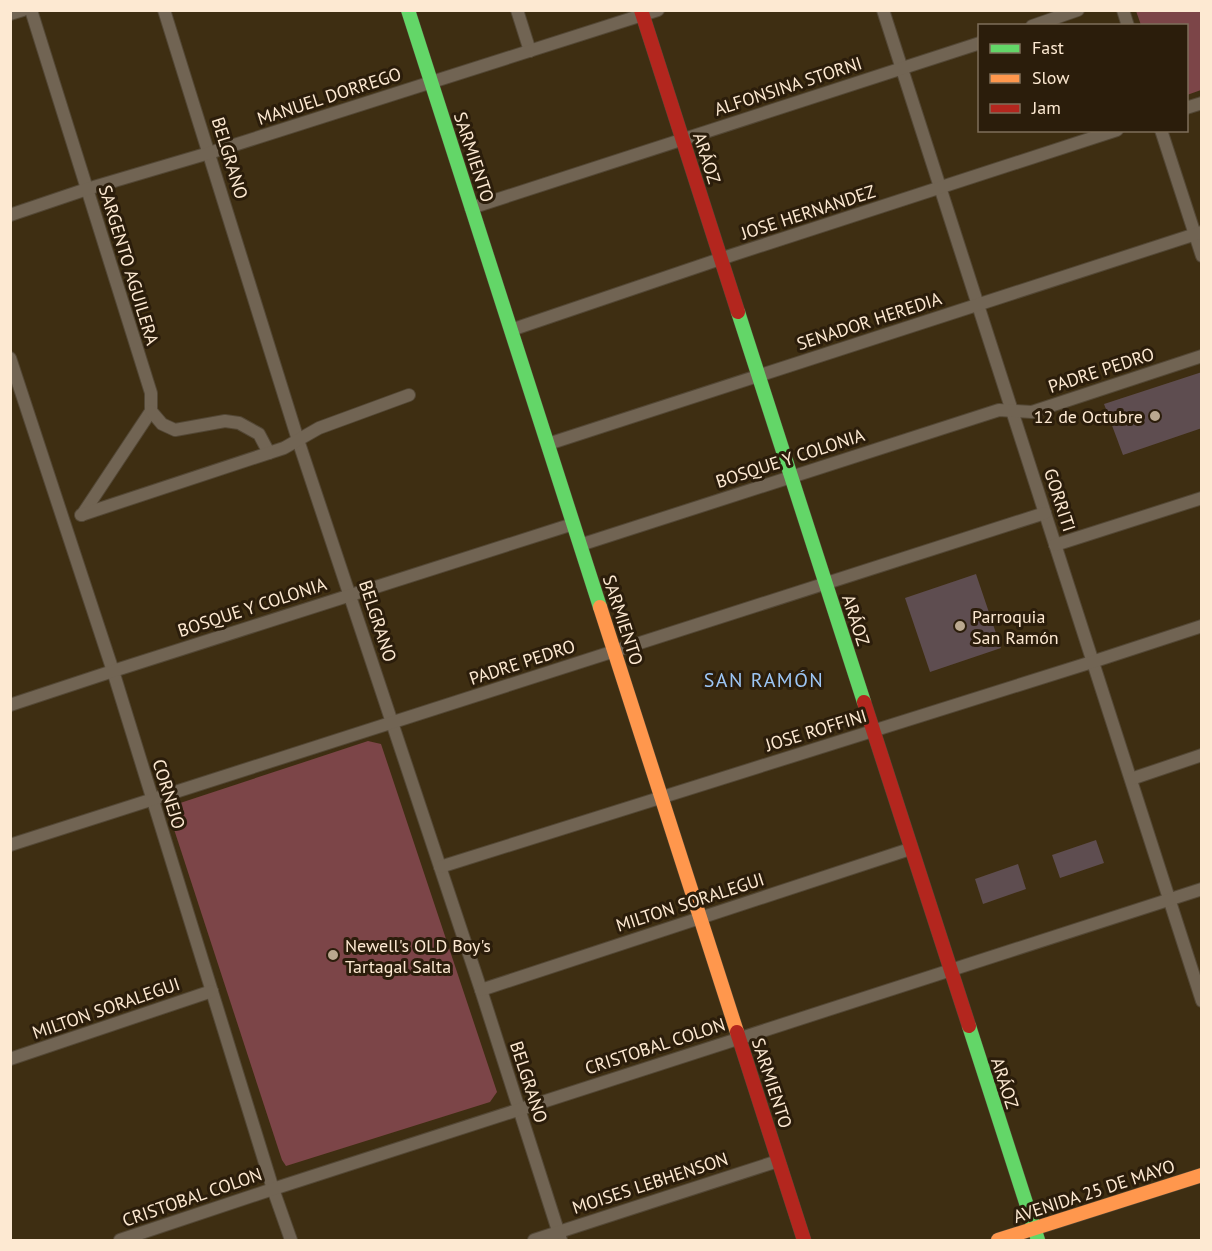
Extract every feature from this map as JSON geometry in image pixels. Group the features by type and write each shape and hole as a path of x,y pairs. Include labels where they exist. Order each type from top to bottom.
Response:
{"street":[{"path":"10,14 23,10"},
{"name":"SARGENTO AGUILERA","path":"32,10 151,393 151,411"},
{"name":"BELGRANO","path":"164,10 298,440 481,990 560,1236"},
{"name":"SARMIENTO","path":"408,10 804,1240"},
{"path":"517,10 530,51"},
{"name":"MANUEL DORREGO","path":"10,215 530,51 641,13 658,10"},
{"name":"GORRITI","path":"883,10 1202,1001"},
{"path":"1038,24 1078,10"},
{"name":"ARÁOZ","path":"641,13 1036,1235"},
{"name":"ALFONSINA STORNI","path":"471,208 978,44"},
{"name":"JOSE HERNANDEZ","path":"511,330 720,259 1111,132"},
{"path":"1162,132 1198,233 1202,256"},
{"name":"SENADOR HEREDIA","path":"548,444 1198,233"},
{"name":"PADRE PEDRO","path":"1012,410 1032,412 1202,356"},
{"name":"CORNEJO","path":"10,358 112,671 273,1189 291,1240"},
{"path":"63,521 284,448 319,428 409,395"},
{"name":"BOSQUE Y COLONIA","path":"580,545 999,410 1012,410"},
{"path":"82,515 151,411 162,424 174,430 225,421 239,423 259,434 269,453"},
{"path":"1055,545 1202,498"},
{"name":"PADRE PEDRO","path":"10,844 1045,513"},
{"name":"BOSQUE Y COLONIA","path":"10,705 573,524"},
{"name":"JOSE ROFFINI","path":"440,867 1202,626"},
{"path":"1131,779 1202,755"},
{"name":"MILTON SORALEGUI","path":"481,990 910,849"},
{"name":"CRISTOBAL COLON","path":"120,1240 1202,889"},
{"name":"MILTON SORALEGUI","path":"10,1059 212,991"},
{"name":"MOISES LEBHENSON","path":"534,1240 560,1236 778,1161"},
{"name":"AVENIDA 25 DE MAYO","path":"998,1240 1036,1235 1202,1175"}],"shaded area":[{"path":"1136,11 1201,11 1201,90 1188,95 1188,24 1141,24"},
{"name":"Newell's OLD Boy's Tartagal Salta","path":"368,741 381,744 497,1092 490,1102 286,1166 279,1151 170,817 171,806"}],"building":[{"name":"12 de Octubre","path":"1202,372 1202,428 1123,455 1104,404"},
{"path":"976,574 1001,648 930,672 905,598"},
{"path":"1096,840 1104,863 1060,878 1052,855"},
{"path":"1018,864 1026,889 983,904 975,879"}],"traffic: fast":[{"path":"408,10 600,607"},
{"path":"738,312 864,702"},
{"path":"969,1026 1038,1240"}],"traffic: slow":[{"path":"600,607 737,1032"},
{"path":"998,1240 1202,1175"}],"traffic: jam":[{"path":"641,10 738,312"},
{"path":"864,702 969,1026"},
{"path":"737,1032 804,1240"}],"place":[{"name":"12 de Octubre","path":"1155,416"},
{"name":"Parroquia San Ramón","path":"960,626"},
{"name":"Newell's OLD Boy's Tartagal Salta","path":"333,955"}],"district":[{"name":"SAN RAMÓN","path":"764,680"}]}
